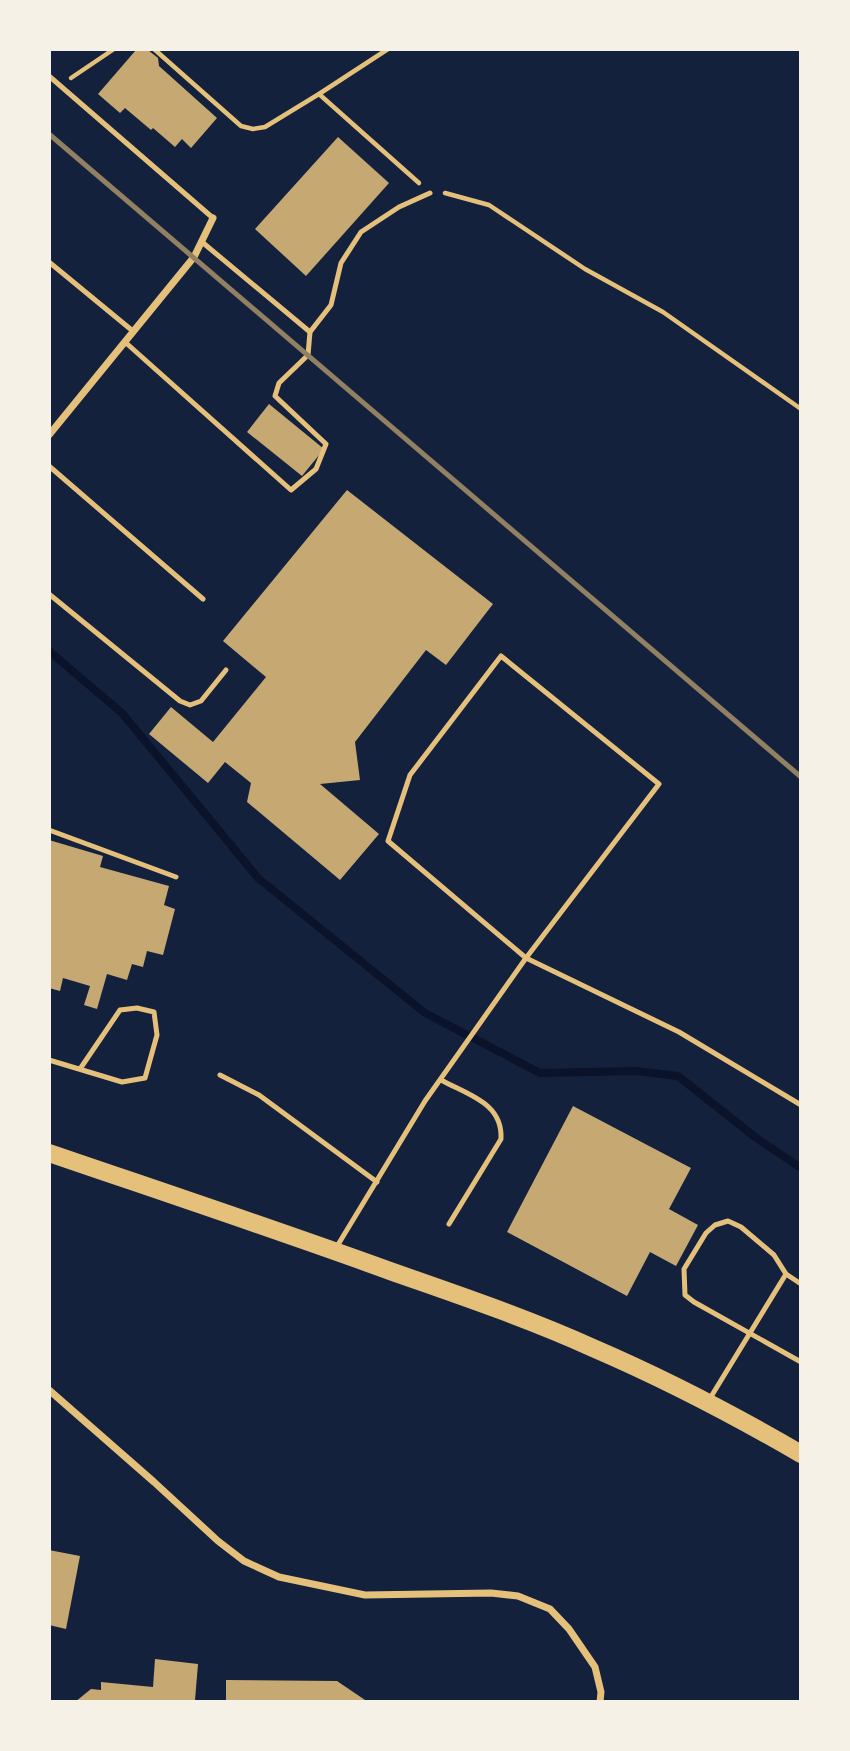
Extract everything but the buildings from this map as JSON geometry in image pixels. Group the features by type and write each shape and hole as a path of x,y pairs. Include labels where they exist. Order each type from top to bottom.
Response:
{"main road":[{"path":"49,1153 335,1251 549,1329 707,1402 801,1454"}],"street":[{"path":"49,435 194,257 213,218"},
{"path":"49,1390 218,1541 244,1561 279,1577 365,1595 491,1593 518,1596 550,1609 569,1629 595,1667 601,1692 600,1702"}],"lane":[{"path":"49,76 213,218"},
{"path":"125,342 291,490 316,469 326,444 275,396 279,383 308,355 310,332 331,305 341,262 361,232 399,207 430,193"},
{"path":"202,242 310,332"},
{"path":"49,262 134,331"},
{"path":"49,466 203,599"},
{"path":"49,594 180,701 190,705 201,701 226,670"},
{"path":"335,1251 453,1060 526,958 659,784 501,656 410,775 388,841 526,958 679,1032 801,1105"},
{"path":"49,830 176,877"},
{"path":"49,1060 122,1082 145,1078 157,1035 155,1012 137,1007 120,1010 80,1069"},
{"path":"220,1075 259,1095 377,1182"},
{"path":"441,1080 492,1107 502,1124 501,1139 449,1224"},
{"path":"801,1284 786,1274 774,1255 741,1227 728,1222 715,1225 684,1269 685,1295 801,1362"},
{"path":"707,1402 786,1274"}],"path":[{"path":"59,84 81,73 114,49"},
{"path":"154,49 241,126 253,129 265,127 388,49"},
{"path":"319,94 430,193 449,193 489,205 585,269 663,312 801,410"}],"waterway":[{"path":"49,651 122,713 258,878 425,1013 540,1073 636,1071 678,1076 755,1137 801,1168"}],"railway":[{"path":"49,134 801,777"}]}
